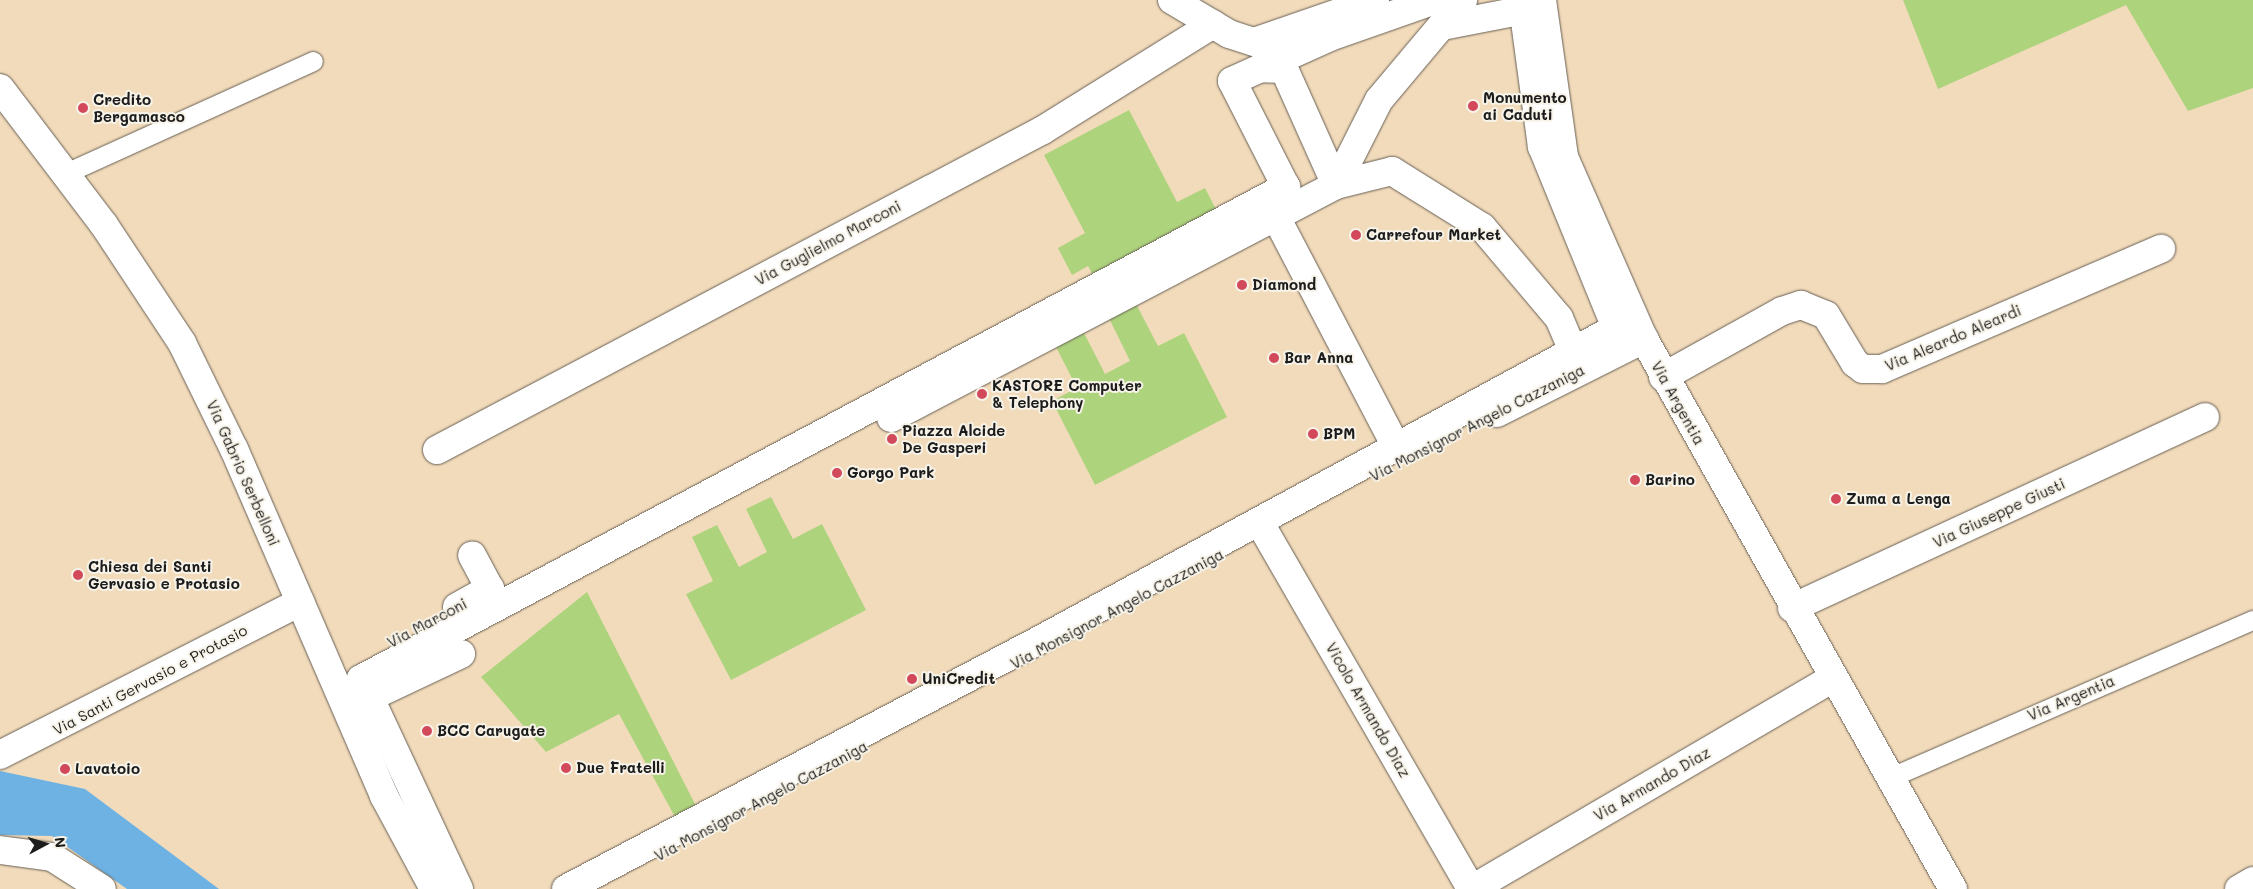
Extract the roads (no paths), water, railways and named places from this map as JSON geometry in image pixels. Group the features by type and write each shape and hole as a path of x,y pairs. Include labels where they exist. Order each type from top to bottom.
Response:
{"street":[{"path":"1172,0 1221,29 1264,41 1375,0"},
{"path":"1336,185 1379,100 1438,13 1463,0"},
{"path":"459,889 368,698 361,679 1286,187 1232,81 1330,37 1438,13 1530,3 1542,147 1616,328 566,889"},
{"name":"Via Argentia","path":"1530,3 1564,157 1644,339 1663,377 1792,608 1953,889"},
{"name":"Via Guglielmo Marconi","path":"437,450 1043,130 1221,29"},
{"path":"1260,68 1284,69 1336,185"},
{"name":"Via Gabrio Serbelloni","path":"0,88 66,173 142,278 182,343 234,449 330,675 384,796 434,889"},
{"path":"528,608 1336,185 1392,170 1482,227 1559,318 1574,351"},
{"path":"1276,216 1396,447"},
{"name":"Via Aleardo Aleardi","path":"1663,377 1801,305 1826,315 1855,363 1863,368 1882,368 2161,249"},
{"name":"Via Monsignor Angelo Cazzaniga","path":"596,889 1264,530 1644,339"},
{"name":"Via Giuseppe Giusti","path":"1792,608 2205,417"},
{"name":"Vicolo Armando Diaz","path":"1264,530 1472,889"},
{"name":"Via Marconi","path":"330,675 490,589 472,555"},
{"name":"Via Santi Gervasio e Protasio","path":"0,755 300,602"},
{"path":"368,698 461,654"},
{"name":"Via Armando Diaz","path":"1472,889 1832,679"},
{"path":"0,850 52,857 102,889"},
{"path":"2239,889 2253,881"}],"lane":[{"path":"66,173 313,61"},
{"name":"Via Argentia","path":"1889,778 2253,620"}],"water":[{"path":"0,771 85,789 219,889 127,889 52,836 0,835"}],"place":[{"name":"Monumento ai Caduti","path":"1473,106"},
{"name":"Credito Bergamasco","path":"83,108"},
{"name":"Carrefour Market","path":"1356,235"},
{"name":"Diamond","path":"1242,285"},
{"name":"Bar Anna","path":"1274,358"},
{"name":"KASTORE Computer & Telephony","path":"982,394"},
{"name":"BPM","path":"1313,434"},
{"name":"Piazza Alcide De Gasperi","path":"892,439"},
{"name":"Gorgo Park","path":"837,473"},
{"name":"Barino","path":"1635,480"},
{"name":"Zuma a Lenga","path":"1836,499"},
{"name":"Chiesa dei Santi Gervasio e Protasio","path":"78,575"},
{"name":"UniCredit","path":"912,679"},
{"name":"BCC Carugate","path":"427,731"},
{"name":"Due Fratelli","path":"566,768"},
{"name":"Lavatoio","path":"65,769"}]}
